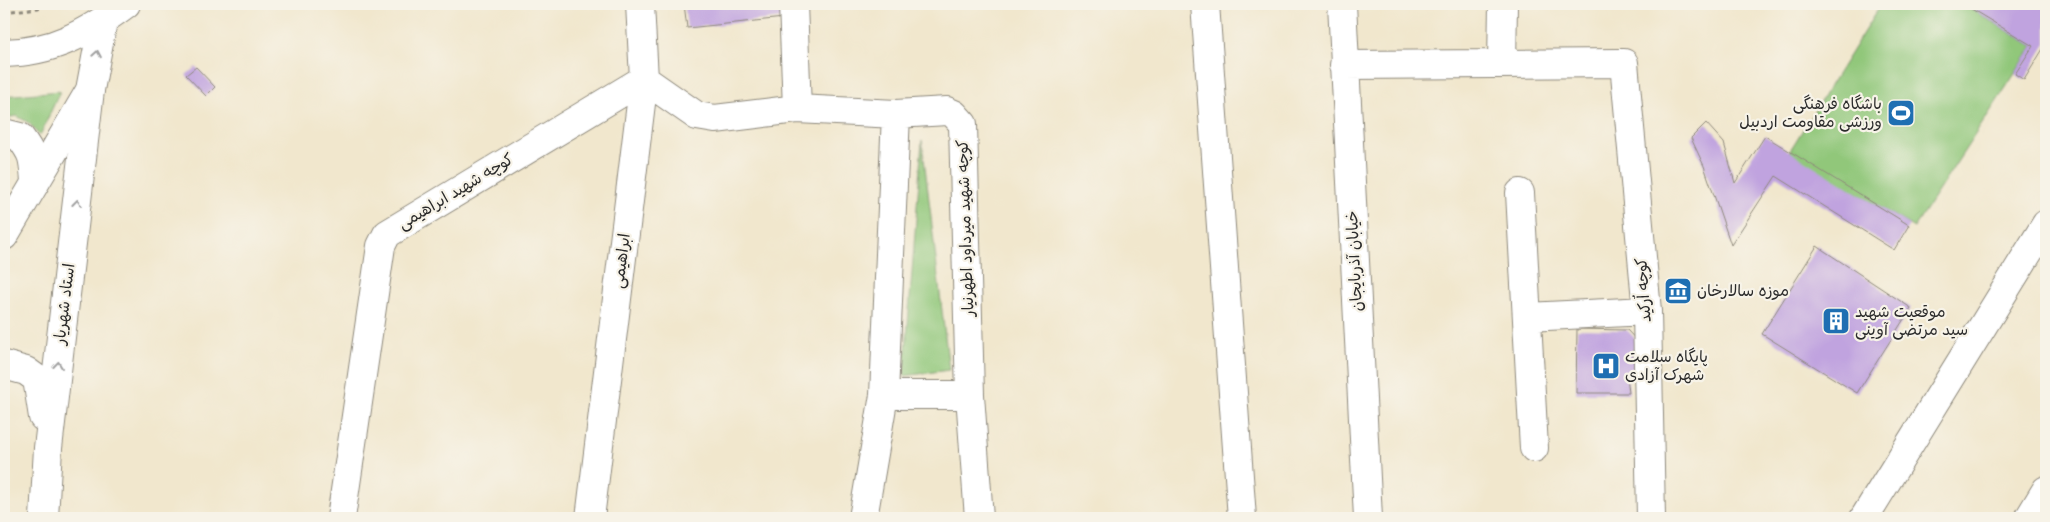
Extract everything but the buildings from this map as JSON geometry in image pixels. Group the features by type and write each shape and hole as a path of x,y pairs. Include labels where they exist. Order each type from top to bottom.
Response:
{"street":[{"path":"4,53 49,47 78,36 126,4"},
{"name":"ابراهیمی","path":"590,518 644,79 640,4"},
{"path":"793,4 797,109"},
{"path":"1205,4 1242,518"},
{"name":"خیابان آذربایجان","path":"1342,4 1368,518"},
{"path":"1344,66 1502,64 1503,4"},
{"name":"استاد شهریار","path":"44,518 48,448 90,90 103,21"},
{"name":"کوچه اُرکید","path":"1502,64 1624,63 1647,311 1651,518"},
{"name":"کوچه شهید میرداود اطهرنیار","path":"644,79 697,116 714,120 797,109 896,114 947,111 954,114 963,124 970,395 979,518"},
{"name":"کوچه شهید ابراهیمی","path":"341,518 381,246 387,234 644,79"},
{"path":"4,236 90,90"},
{"path":"863,518 884,395 896,114"},
{"path":"4,134 20,137 28,148 33,157 35,182"},
{"path":"1520,193 1534,448"},
{"path":"1864,518 2046,224"},
{"path":"1527,318 1647,311"},
{"path":"4,365 26,371 37,379 48,448"},
{"path":"884,395 970,395"},
{"path":"2029,518 2046,490"}],"path":[{"path":"4,12 49,4"}],"green space":[{"name":"باشگاه فرهنگی ورزشی مقاومت اردبیل","path":"1881,4 1963,4 2033,46 1914,228 1789,152"},
{"path":"60,91 40,136 29,123 17,116 4,118 4,96"},
{"path":"922,141 949,370 904,376"}],"place":[{"name":"باشگاه فرهنگی ورزشی مقاومت اردبیل","path":"1901,113"},
{"name":"موزه سالارخان","path":"1678,291"},
{"name":"موقعیت شهید سید مرتضی آوینی","path":"1836,321"},
{"name":"پایگاه سلامت شهرک آزادی","path":"1606,366"}]}
